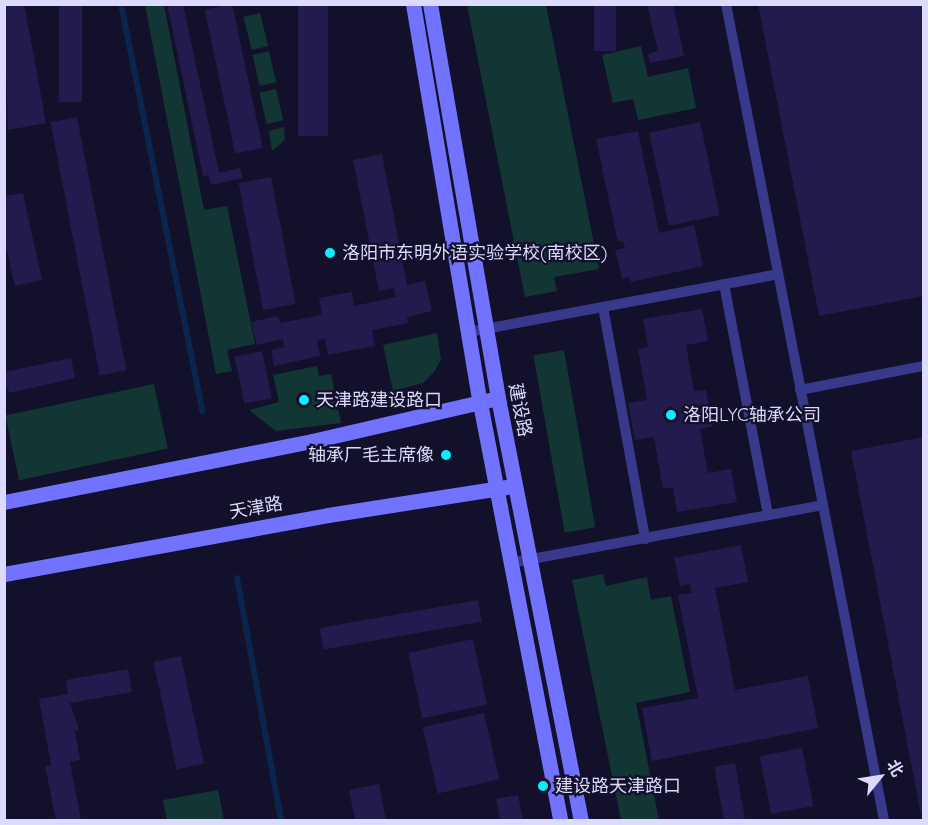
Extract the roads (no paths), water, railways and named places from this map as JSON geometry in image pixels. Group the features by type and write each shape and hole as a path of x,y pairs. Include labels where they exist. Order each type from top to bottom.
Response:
{"street":[{"name":"建设路","path":"413,4 480,403 560,820"},
{"name":"建设路","path":"430,4 498,398 581,820"},
{"path":"4,502 312,441 498,398"},
{"name":"天津路","path":"4,574 328,515 515,486"}],"lane":[{"path":"726,4 884,820"},
{"path":"469,332 778,274"},
{"path":"724,284 768,515"},
{"path":"603,307 645,539"},
{"path":"800,390 924,366"},
{"path":"510,563 823,505"}],"waterway":[{"path":"121,4 202,411"},
{"path":"237,578 281,820"}],"place":[{"name":"洛阳市东明外语实验学校(南校区)","path":"330,253"},
{"name":"天津路建设路口","path":"304,400"},
{"name":"洛阳LYC轴承公司","path":"671,415"},
{"name":"轴承厂毛主席像","path":"446,455"},
{"name":"建设路天津路口","path":"543,786"}]}
